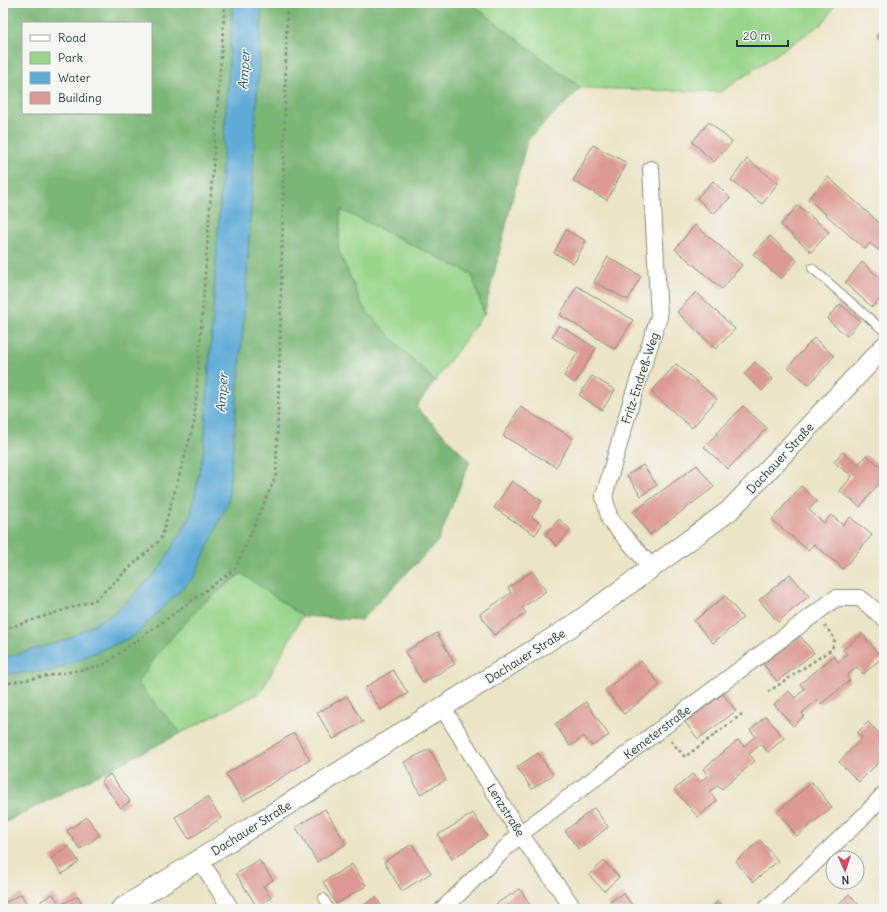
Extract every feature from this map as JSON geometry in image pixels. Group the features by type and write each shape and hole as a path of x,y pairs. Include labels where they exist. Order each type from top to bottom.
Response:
{"street":[{"name":"Fritz-Endreß-Weg","path":"651,170 659,317 632,399 604,496 610,520 652,568"},
{"name":"Dachauer Straße","path":"122,909 572,626 652,568 729,511 884,347"},
{"name":"Kemeterstraße","path":"443,909 520,834 836,598 860,598 884,618"},
{"name":"Lenzstraße","path":"443,708 520,834 574,909"},
{"path":"766,909 866,814 884,794"},
{"path":"200,860 231,909"}],"lane":[{"path":"812,268 884,331"},
{"path":"323,898 330,909"}],"path":[{"path":"3,627 8,628 95,600 161,539 194,424 226,3"},
{"path":"3,684 102,666 235,569 276,476 287,3"},
{"path":"768,692 832,649 835,640 816,613"},
{"path":"661,729 685,757 742,714"}],"green space":[{"path":"3,3 233,3 204,447 191,515 160,568 118,611 66,640 11,656 3,656"},
{"path":"262,3 470,3 581,88 527,140 484,314 472,274 341,210 338,249 363,307 402,349 435,381 416,407 470,461 438,541 361,620 302,616 241,573 201,605 164,646 137,683 181,733 6,822 3,819 3,674 52,671 134,636 228,502 246,292"},
{"path":"470,3 836,3 824,22 721,92 581,88"},
{"path":"341,210 472,274 484,314 435,381 402,349 363,307 338,249"},
{"path":"242,573 302,616 261,692 181,733 137,683 164,646 201,605"}],"water":[{"name":"Amper","path":"233,3 262,3 246,292 228,502 194,577 134,636 52,671 3,674 3,656 11,656 66,640 118,611 160,568 191,515 204,447"}],"building":[{"path":"884,25 884,42 876,36"},
{"path":"709,122 732,142 714,162 692,142"},
{"path":"593,145 627,163 607,200 573,181"},
{"path":"747,159 778,183 762,204 731,180"},
{"path":"828,177 884,227 884,244 878,250 870,243 865,249 808,199"},
{"path":"713,181 730,198 713,214 697,198"},
{"path":"798,205 829,232 811,252 781,225"},
{"path":"695,225 742,265 722,289 675,249"},
{"path":"566,230 586,241 574,263 554,253"},
{"path":"770,236 797,261 781,279 753,254"},
{"path":"608,257 641,276 628,300 594,282"},
{"path":"862,262 884,282 884,295 872,307 845,283"},
{"path":"577,286 633,320 615,349 560,315"},
{"path":"696,292 735,329 716,349 677,312"},
{"path":"840,304 860,321 847,336 827,319"},
{"path":"559,325 596,348 575,383 564,376 578,352 552,337"},
{"path":"814,338 834,356 809,385 788,367"},
{"path":"755,362 773,379 762,391 744,374"},
{"path":"676,364 717,399 692,428 651,392"},
{"path":"592,376 615,390 602,410 579,395"},
{"path":"743,406 767,428 728,469 704,447"},
{"path":"520,407 573,438 556,467 503,436"},
{"path":"842,452 858,465 866,455 884,469 884,477 860,507 840,491 852,476 834,462"},
{"path":"643,465 657,485 641,496 627,475"},
{"path":"697,465 714,487 650,535 633,512"},
{"path":"512,481 542,501 532,517 542,524 535,535 494,508"},
{"path":"801,486 817,501 809,510 824,523 831,515 843,525 850,517 872,535 843,569 814,544 808,550 772,520"},
{"path":"559,519 571,530 557,546 545,535"},
{"path":"532,571 546,591 522,608 526,613 494,635 480,614 511,593 508,588"},
{"path":"790,574 809,596 778,622 759,600"},
{"path":"725,596 743,618 713,643 694,621"},
{"path":"437,633 455,664 423,683 405,652"},
{"path":"862,634 882,658 863,674 857,667 847,676 850,680 821,704 817,700 802,713 804,716 793,726 774,704 789,691 795,698 804,689 800,684 834,656 838,662 847,654 843,650"},
{"path":"800,636 814,653 777,681 763,664"},
{"path":"641,661 660,685 624,714 605,690"},
{"path":"393,670 408,693 381,710 366,687"},
{"path":"723,694 736,711 698,739 685,722"},
{"path":"347,696 363,722 333,739 317,713"},
{"path":"586,702 609,735 592,746 584,736 570,746 555,724"},
{"path":"766,716 784,738 768,752 761,744 749,754 755,761 722,789 718,785 709,792 717,801 698,817 674,790 692,774 700,782 708,775 703,769 738,740 744,746 756,736 750,730"},
{"path":"868,722 884,738 884,747 881,750 884,757 859,782 839,762 862,738 857,733"},
{"path":"294,733 310,760 243,801 226,774"},
{"path":"430,749 446,780 420,794 404,762"},
{"path":"538,753 553,775 532,789 517,767"},
{"path":"110,774 130,801 121,808 101,781"},
{"path":"812,782 832,807 797,836 777,812"},
{"path":"207,797 221,818 189,839 175,817"},
{"path":"594,808 608,827 579,850 565,831"},
{"path":"325,809 346,844 317,862 296,827"},
{"path":"473,813 487,836 452,859 438,835"},
{"path":"87,817 100,835 80,849 67,831"},
{"path":"760,840 778,861 753,882 736,861"},
{"path":"412,844 431,873 402,891 384,862"},
{"path":"68,846 79,862 62,874 51,858"},
{"path":"259,860 273,880 263,886 271,898 257,907 236,874"},
{"path":"604,861 619,877 604,891 589,875"},
{"path":"352,864 366,886 336,904 323,882"},
{"path":"884,870 884,879 879,874"},
{"path":"520,889 533,909 499,909 496,904"},
{"path":"623,893 635,909 610,909 607,904"},
{"path":"21,894 30,909 3,909 3,904"},
{"path":"53,894 60,905 78,896 85,909 45,909 41,901"},
{"path":"849,894 863,909 833,909"},
{"path":"376,897 383,909 357,909"},
{"path":"718,901 725,909 709,909"}]}
